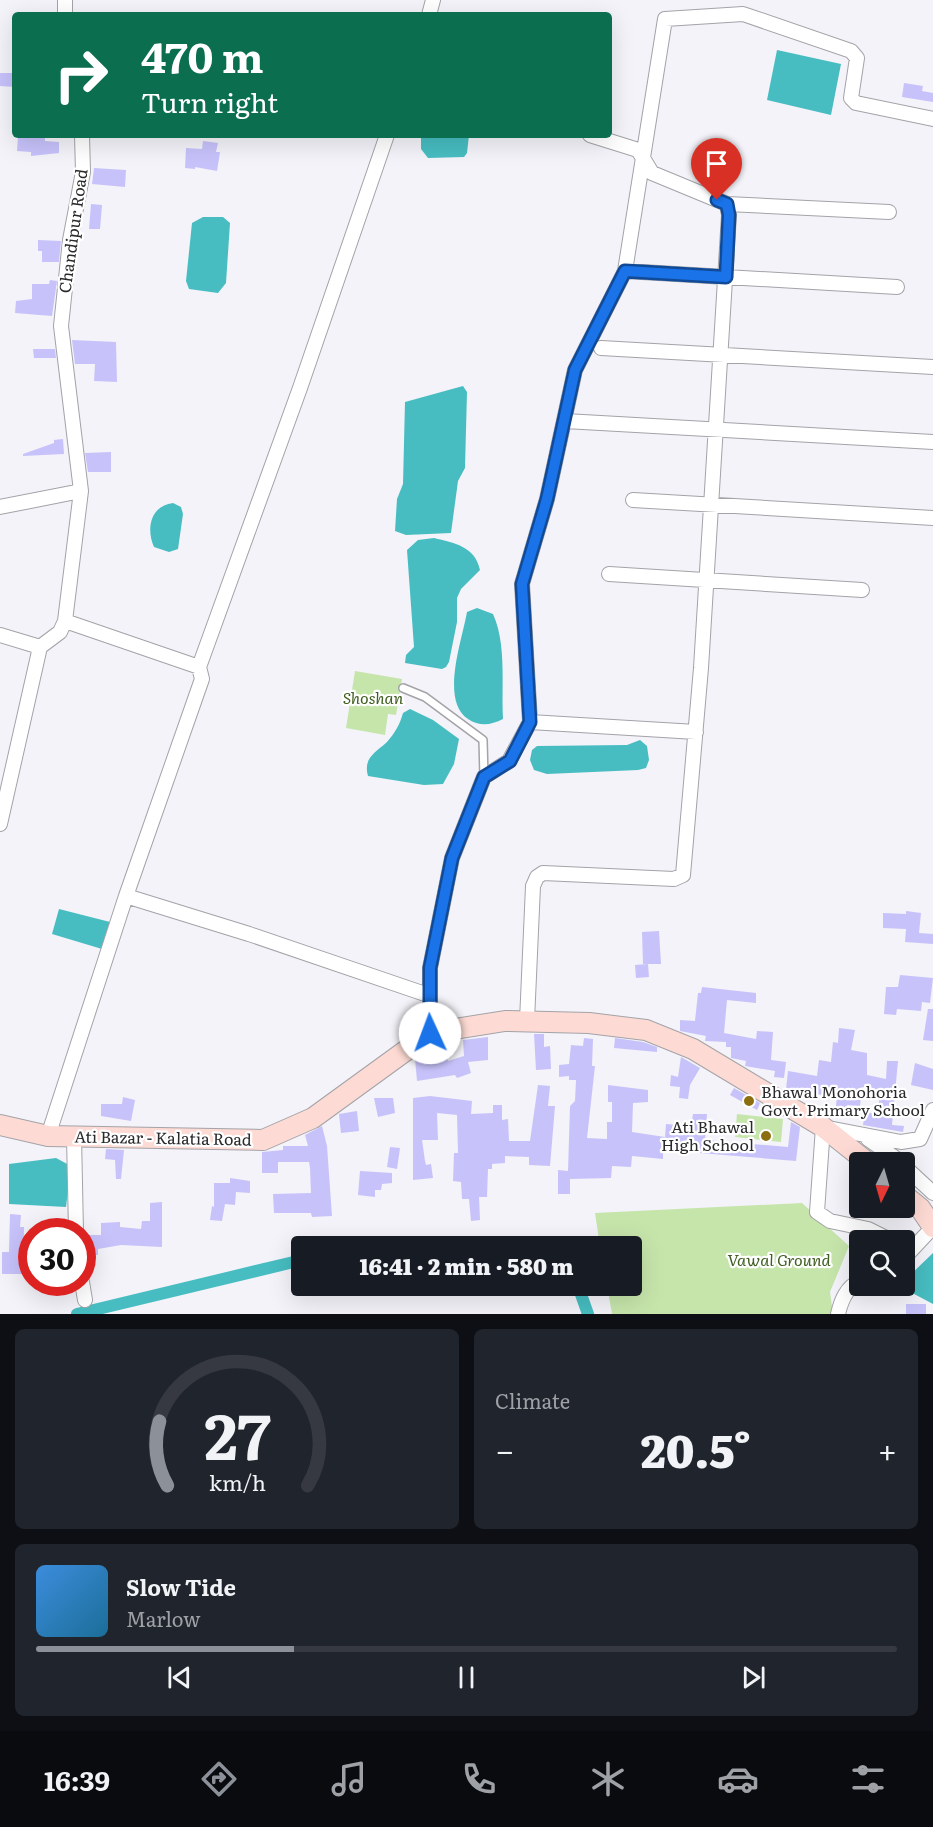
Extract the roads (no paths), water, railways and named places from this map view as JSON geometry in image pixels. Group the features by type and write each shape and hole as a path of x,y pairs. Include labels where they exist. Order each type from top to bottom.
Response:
{"main road":[{"name":"Ati Bazar - Kalatia Road","path":"0,1125 48,1136 263,1140 314,1118 430,1033 505,1021 527,1021 589,1023 645,1030 693,1049 822,1127 854,1152"},
{"path":"915,1205 933,1227"}],"street":[{"path":"430,1033 428,995 430,968 452,858 484,777 510,761 530,722 522,584 547,499 575,370 625,271 645,159 665,19 743,14 851,51 857,58 851,98 856,103 933,119"},
{"name":"Chandipur Road","path":"66,621 81,491 61,326 70,240 83,172 82,138"},
{"path":"48,1136 126,896 202,679 199,667 300,388 386,138"},
{"path":"600,138 638,150 652,173 727,204 889,212"},
{"path":"527,1021 533,886 537,877 543,873 674,879 683,875 696,732 722,353 729,215 727,204"},
{"path":"625,271 897,287"},
{"path":"601,348 722,353 933,367"},
{"path":"565,421 933,442"},
{"path":"0,507 81,491"},
{"path":"633,500 933,518"},
{"path":"609,574 862,590"},
{"path":"0,824 40,647 60,632 66,621 199,667"},
{"path":"0,635 40,647"},
{"path":"530,722 696,732"},
{"path":"126,896 249,934 428,995"},
{"path":"870,1230 830,1221 817,1212 822,1127 901,1142 920,1139 933,1110"},
{"path":"74,1136 76,1218"},
{"path":"862,1136 887,1152"},
{"path":"915,1176 933,1193"},
{"path":"915,1245 933,1227"},
{"path":"838,1314 841,1300 849,1289"},
{"path":"84,1296 85,1300"}],"lane":[{"path":"404,688 425,697 483,740 484,777"}],"water":[{"path":"777,50 841,64 831,115 767,100"},
{"path":"421,138 469,138 467,153 464,157 428,158 421,149"},
{"path":"203,217 223,217 230,223 226,283 218,293 189,289 186,281 192,223"},
{"path":"463,386 467,392 465,468 458,481 451,533 406,535 395,531 397,499 403,484 405,402"},
{"path":"173,503 181,507 183,514 178,549 169,552 154,547 150,526 159,509"},
{"path":"434,538 456,544 469,551 474,556 480,570 461,589 457,598 457,622 449,662 442,669 405,663 406,655 414,647 407,550 418,540"},
{"path":"477,608 493,614 500,639 503,665 503,719 485,724 472,722 460,710 455,698 454,684 467,612"},
{"path":"410,709 433,720 459,739 454,764 443,784 424,785 368,776 369,760 387,742 399,725 403,713"},
{"path":"640,740 647,746 649,760 646,768 638,770 547,774 534,770 530,760 532,750 537,746 627,745"},
{"path":"59,909 110,922 102,949 52,934"},
{"path":"56,1158 71,1166 66,1207 9,1204 9,1164"},
{"path":"933,1253 933,1304 915,1294 915,1270"}],"waterway":[{"path":"77,1314 291,1263"},
{"path":"582,1296 588,1314"}],"place":[{"name":"Bhawal Monohoria Govt. Primary School","path":"749,1101"},
{"name":"Ati Bhawal High School","path":"766,1136"}],"park label":[{"name":"Shoshan","path":"373,698"},
{"name":"Vawal Ground","path":"779,1260"}]}
